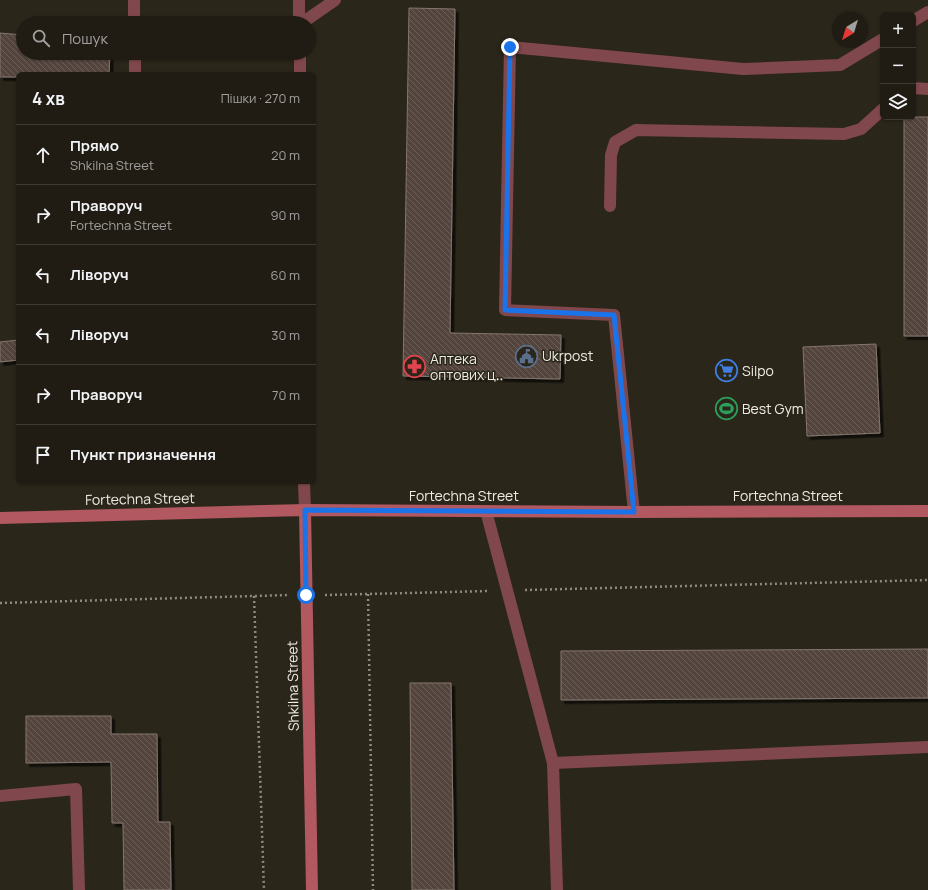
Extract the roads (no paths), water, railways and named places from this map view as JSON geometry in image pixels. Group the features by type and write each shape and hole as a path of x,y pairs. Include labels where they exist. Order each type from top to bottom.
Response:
{"main road":[{"name":"Fortechna Street","path":"0,518 305,510 634,512 928,511"},
{"name":"Shkilna Street","path":"305,510 312,890"}],"street":[{"path":"134,0 134,16"},
{"path":"299,0 300,16"},
{"path":"311,16 335,0"},
{"path":"916,19 928,12"},
{"path":"634,512 614,315 505,310 510,47 743,69 840,65 880,41"},
{"path":"135,60 135,72"},
{"path":"300,60 300,72"},
{"path":"916,88 928,89"},
{"path":"610,206 611,155 615,142 636,130 844,134 861,129 880,112"},
{"name":"Shkilna Street","path":"304,484 305,510"},
{"path":"486,511 554,763 557,890"},
{"path":"554,763 928,747"},
{"path":"0,796 76,789 79,890"}],"place":[{"name":"Ukrpost","path":"527,356"},
{"name":"Аптека оптових ц‥","path":"415,367"},
{"name":"Silpo","path":"726,371"},
{"name":"Best Gym","path":"726,409"}]}
